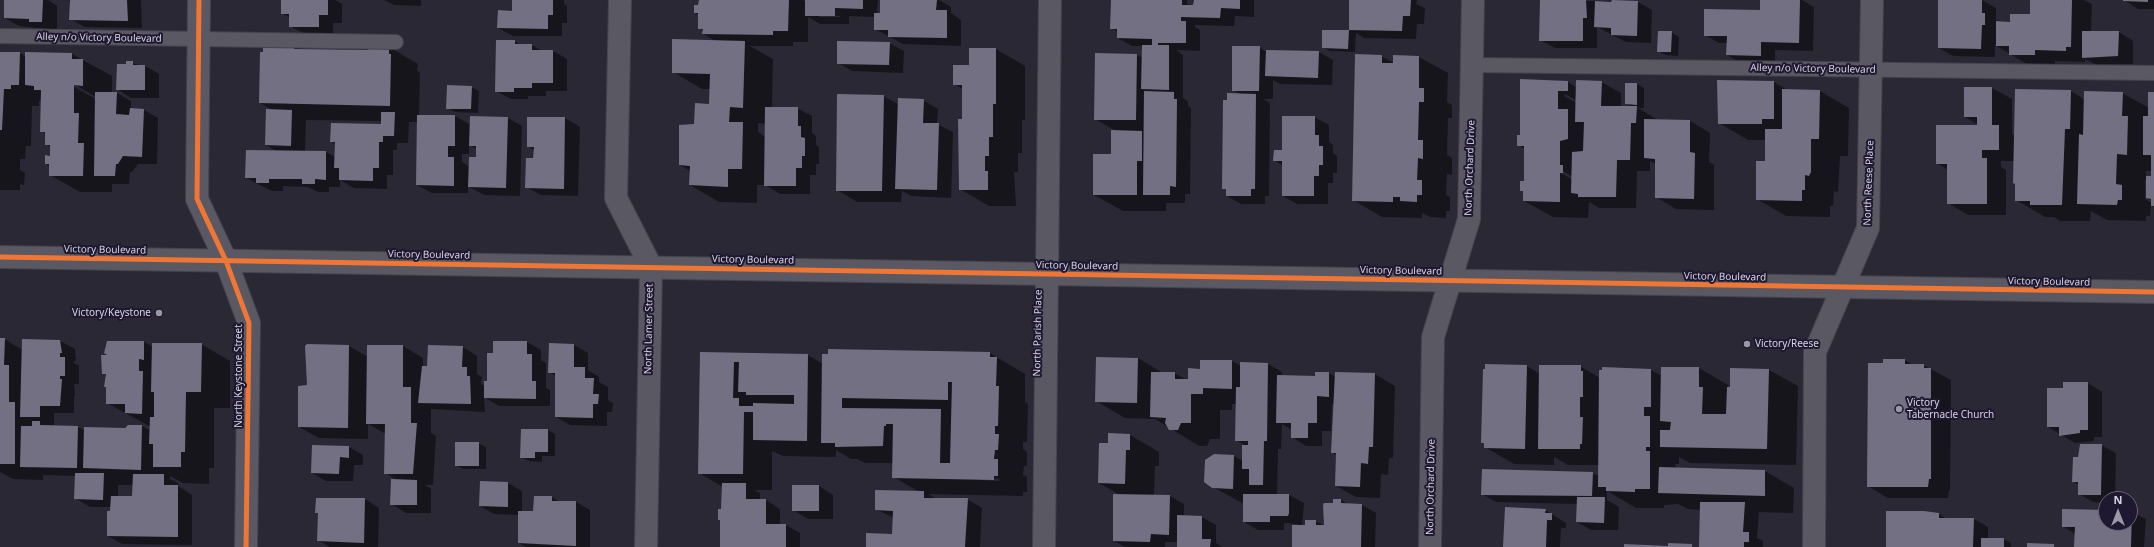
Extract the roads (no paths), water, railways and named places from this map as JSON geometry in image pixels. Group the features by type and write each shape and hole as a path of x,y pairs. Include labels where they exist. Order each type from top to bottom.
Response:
{"street":[{"name":"North Keystone Street","path":"199,0 197,199 226,261 249,323 246,547"},
{"name":"North Lamer Street","path":"620,0 616,198 651,267 646,547"},
{"name":"North Parish Place","path":"1044,547 1048,274 1046,220 1050,0"},
{"name":"North Orchard Drive","path":"1430,547 1433,337 1469,220 1473,0"},
{"name":"North Reese Place","path":"1814,547 1815,352 1868,228 1872,0"},
{"name":"Victory Boulevard","path":"0,257 2154,292"}],"lane":[{"name":"Alley n/o Victory Boulevard","path":"0,36 396,42"},
{"name":"Alley n/o Victory Boulevard","path":"1473,65 2154,73"}],"place":[{"name":"Victory/Keystone","path":"159,313"},
{"name":"Victory/Reese","path":"1747,344"},
{"name":"Victory Tabernacle Church","path":"1899,409"}]}
